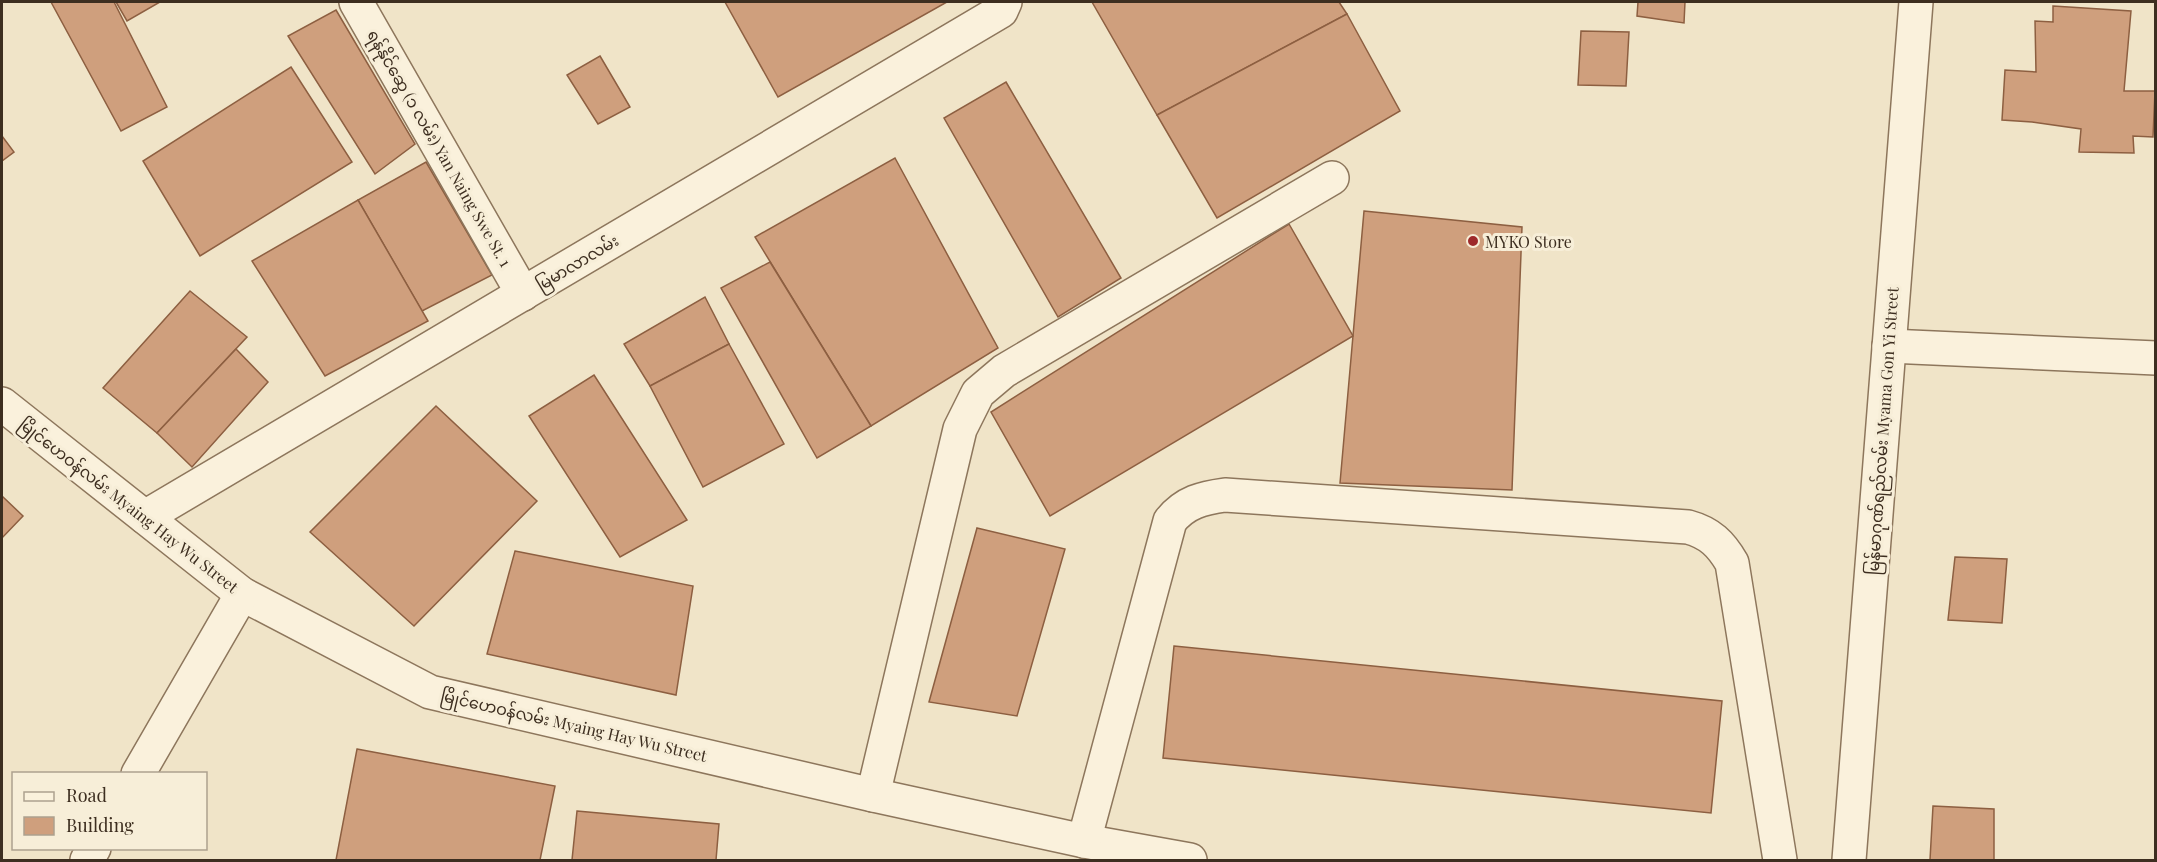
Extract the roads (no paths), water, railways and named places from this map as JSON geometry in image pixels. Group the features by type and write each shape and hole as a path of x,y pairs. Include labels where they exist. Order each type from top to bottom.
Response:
{"street":[{"name":"ရန်နိုင်ဆွေ (၁ လမ်း) Yan Naing Swe St. 1","path":"356,2 524,294"},
{"name":"မြမာလာလမ်း","path":"145,517 1001,12 1005,2"},
{"name":"မြန်မာဂုဏ်ရည်လမ်း Myama Gon Yi Street","path":"1849,861 1916,2"},
{"path":"873,795 960,429 978,393 1004,371 1332,178"},
{"path":"1889,346 2156,358"},
{"name":"မြိုင်ဟေဝန်လမ်း Myaing Hay Wu Street","path":"2,404 242,594 430,692 873,795 1084,841 1190,861"},
{"path":"1084,841 1170,521 1178,511 1193,502 1225,495 1656,524 1701,530 1723,548 1732,563 1780,861"},
{"path":"139,772 242,594"}],"place":[{"name":"MYKO Store","path":"1473,241"}]}
